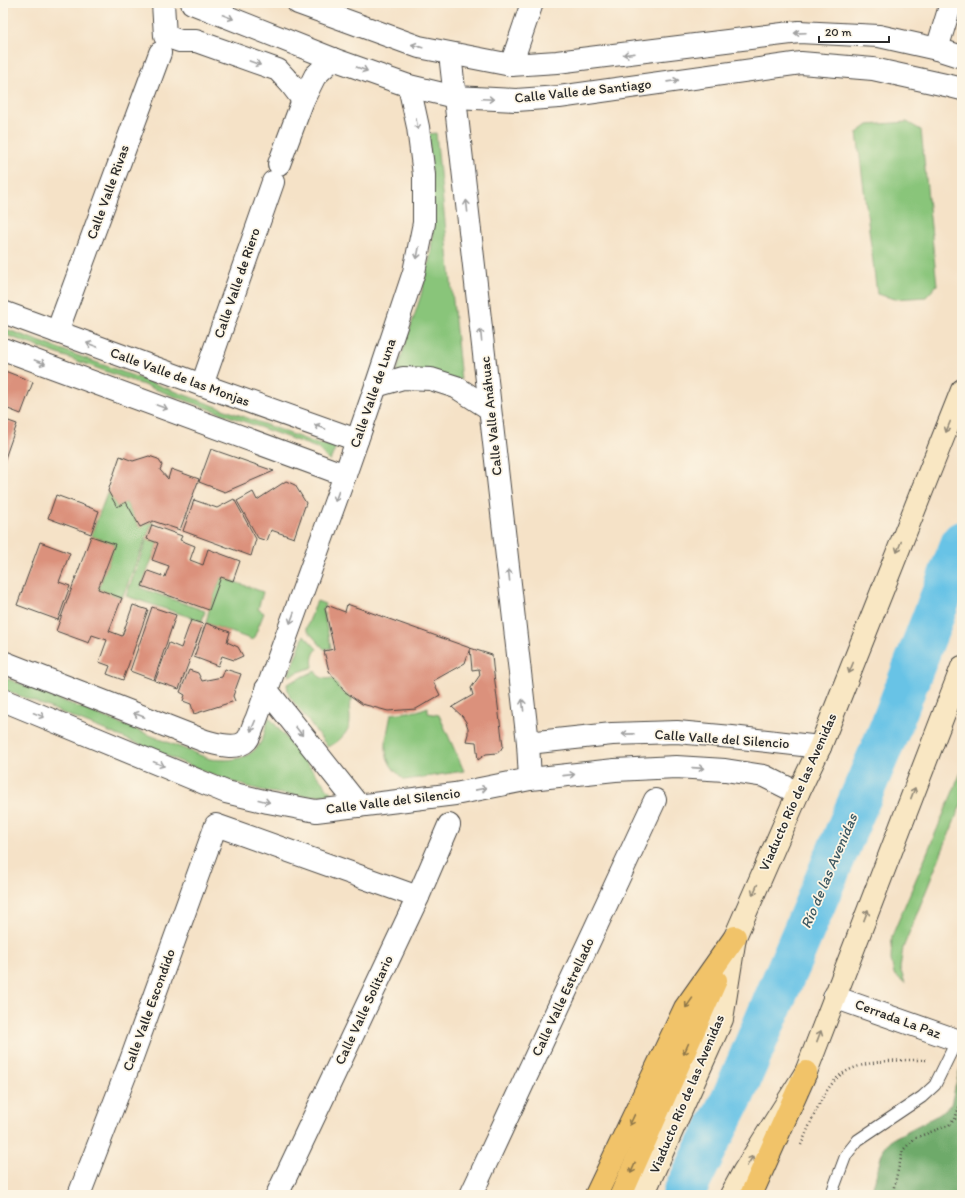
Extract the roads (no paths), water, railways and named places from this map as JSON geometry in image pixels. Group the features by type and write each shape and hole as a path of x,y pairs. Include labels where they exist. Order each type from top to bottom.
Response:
{"main road":[{"name":"Viaducto Río de las Avenidas","path":"643,1195 722,1019 735,937 798,793 820,747 962,390"},
{"path":"751,1195 806,1072 962,667"},
{"path":"596,1195 685,1008 735,937"},
{"path":"621,1195 735,937"},
{"path":"731,1195 744,1171 806,1072"},
{"path":"767,1195 775,1180 806,1072"}],"street":[{"name":"Calle Valle Rivas","path":"57,332 162,44 163,3"},
{"name":"Calle Valle de Santiago","path":"192,3 409,86 455,97 516,100 559,97 801,63 873,69 962,89"},
{"path":"511,65 532,3"},
{"path":"937,49 951,3"},
{"path":"309,5 344,11 419,47 511,65 557,62 799,32 878,36 937,49 962,57"},
{"path":"162,44 180,41 196,42 278,70 303,100"},
{"name":"Calle Valle Anáhuac","path":"450,54 528,743 530,779"},
{"name":"Calle Valle de Riero","path":"202,385 303,100 315,76 333,58"},
{"name":"Calle Valle de Luna","path":"266,689 345,475 414,272 424,223 424,174 418,127 409,86"},
{"name":"Calle Valle de las Monjas","path":"3,312 357,440"},
{"path":"3,349 345,475"},
{"path":"376,386 403,378 431,379 456,387 490,409"},
{"path":"3,662 205,741 222,746 239,745 248,739 266,689"},
{"path":"266,689 359,806"},
{"name":"Calle Valle del Silencio","path":"3,700 226,792 316,811 455,794 530,779 615,770 676,767 724,770 764,776 798,793"},
{"name":"Calle Valle del Silencio","path":"528,743 612,734 677,732 820,747"},
{"path":"724,770 732,737"},
{"name":"Calle Valle Estrellado","path":"471,1195 656,800"},
{"name":"Calle Valle Escondido","path":"79,1195 131,1060 216,825 418,897"},
{"name":"Calle Valle Solitario","path":"277,1195 418,897 449,825"},
{"name":"Cerrada La Paz","path":"834,997 960,1041"}],"lane":[{"path":"831,1195 846,1155 858,1140 922,1097 935,1085 946,1062 960,1041"}],"waterway":[{"name":"Río de las Avenidas","path":"683,1195 734,1094 890,728 962,542"}]}
